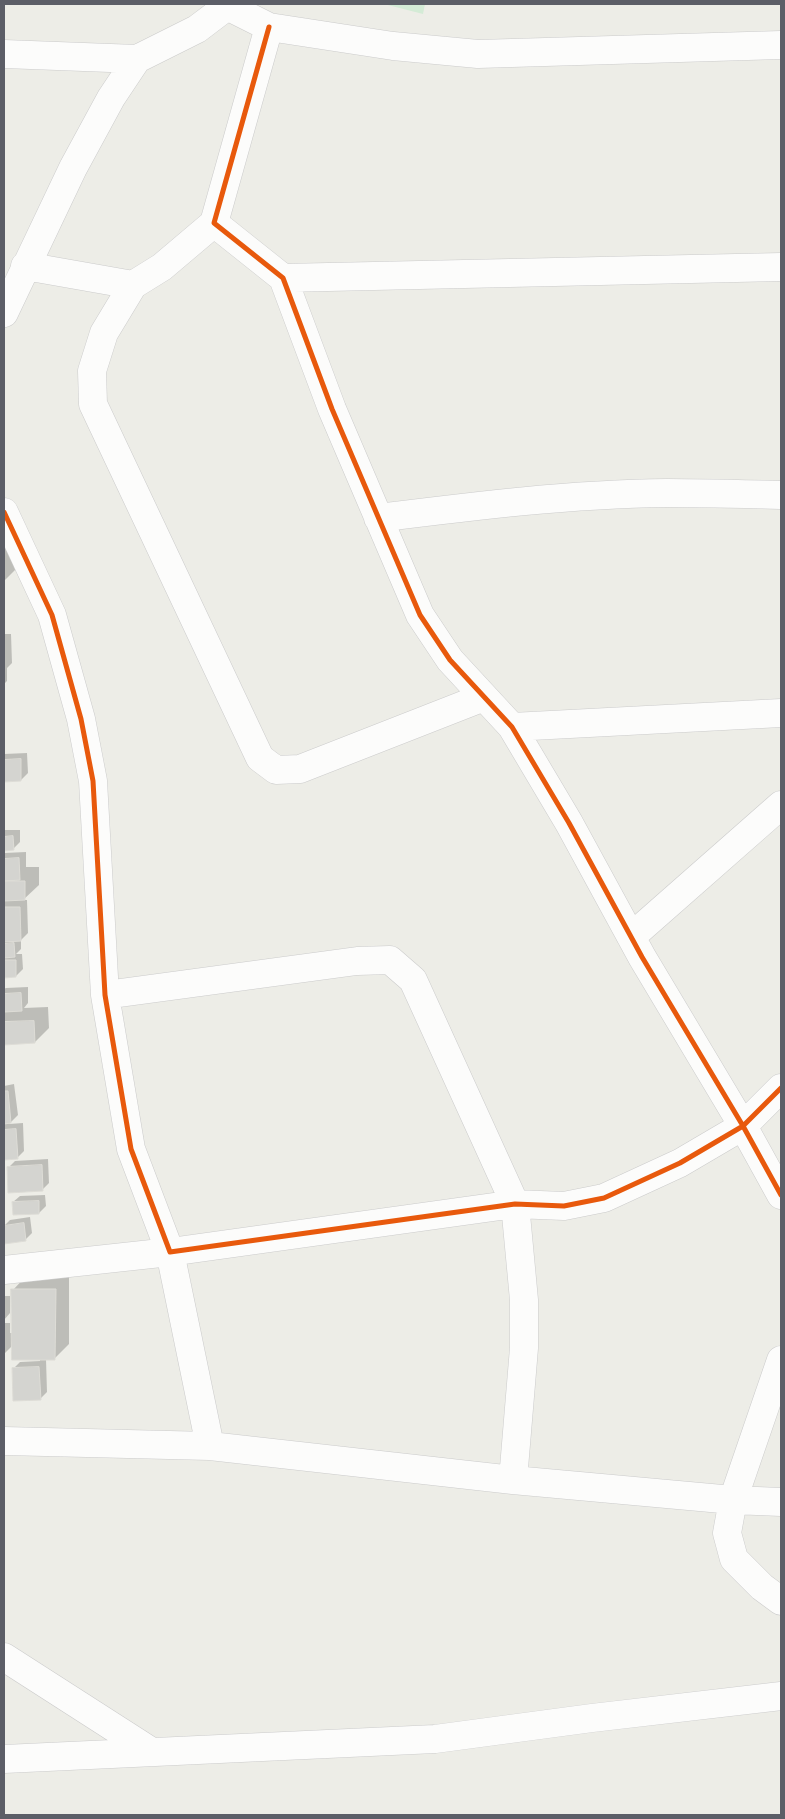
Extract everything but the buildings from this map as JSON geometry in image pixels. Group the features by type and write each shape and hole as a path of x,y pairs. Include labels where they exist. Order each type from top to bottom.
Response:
{"street":[{"path":"4,54 137,59 197,29 228,5 269,27 393,46 478,54 781,46"},
{"path":"269,27 214,223 162,267 133,285 104,333 92,371 93,404 260,758 276,770 300,769 484,698"},
{"path":"4,313 81,152 111,98 137,59"},
{"path":"214,223 283,278 332,409 420,615 450,660 512,727 569,823 631,937 743,1126 781,1195"},
{"path":"26,266 133,285"},
{"path":"283,278 781,267"},
{"path":"378,518 482,505 579,497 666,493 781,495"},
{"path":"4,512 52,615 81,718 93,781 105,995 131,1149 170,1252 210,1446"},
{"path":"512,727 781,713"},
{"path":"631,937 781,806"},
{"path":"105,995 357,961 390,960 412,980 515,1204 524,1300 524,1348 513,1480"},
{"path":"4,1270 170,1252 515,1204 564,1206 604,1198 680,1163 743,1126 781,1088"},
{"path":"781,1360 733,1500 727,1533 734,1559 762,1587 781,1602"},
{"path":"4,1441 210,1446 513,1480 733,1500 781,1502"},
{"path":"4,1657 152,1752"},
{"path":"4,1759 435,1739 781,1696"}],"green space":[{"path":"384,4 425,4 423,14"}],"cycle path":[{"path":"269,27 214,223 283,278 332,409 420,615 450,660 512,727 569,823 642,957 743,1126 781,1195"},
{"path":"4,512 52,615 81,719 93,781 105,995 131,1149 170,1252 515,1204 564,1206 604,1198 680,1163 743,1126 781,1088"}]}
